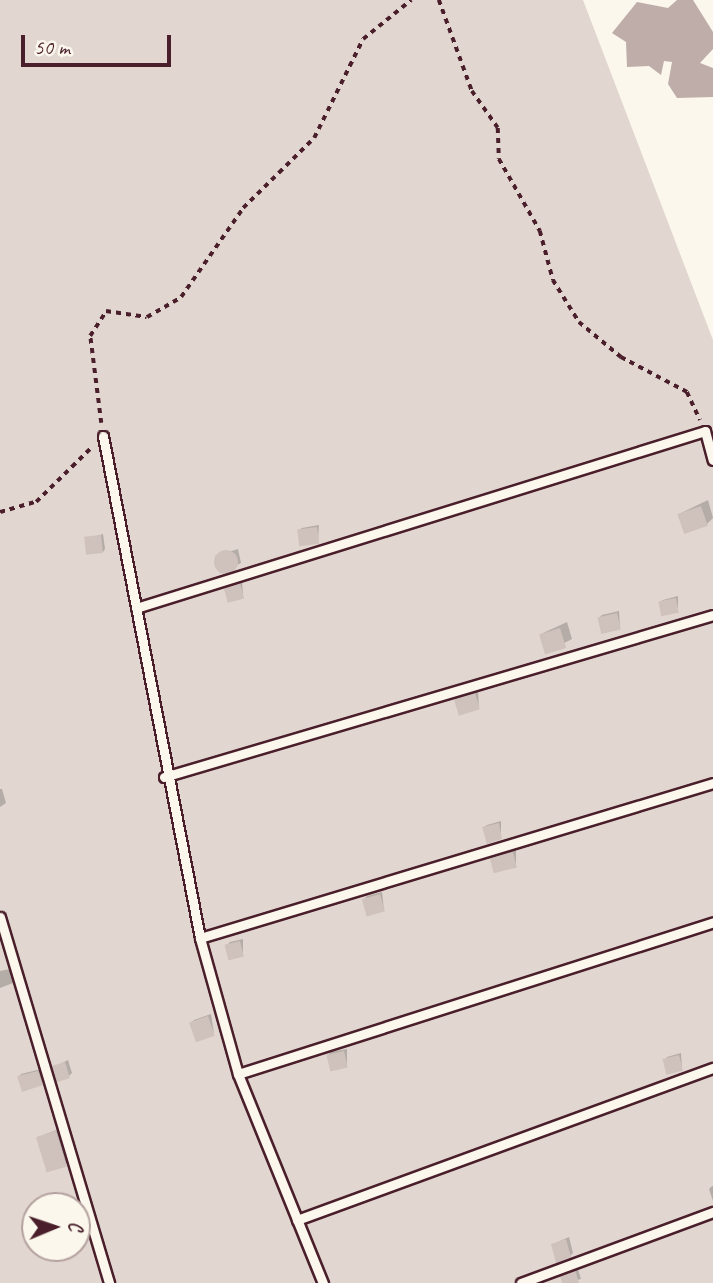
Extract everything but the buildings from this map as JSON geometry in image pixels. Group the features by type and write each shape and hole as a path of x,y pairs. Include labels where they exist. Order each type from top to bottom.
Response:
{"lane":[{"path":"136,608 705,431 713,460"},
{"path":"103,436 136,608 164,778 200,938 238,1074 323,1283"},
{"path":"164,778 713,615"},
{"path":"200,938 713,783"},
{"path":"0,917 109,1283"},
{"path":"238,1074 713,922"},
{"path":"298,1220 713,1068"},
{"path":"521,1283 713,1212"}],"path":[{"path":"0,512 36,502 103,436 90,336 106,311 146,317 181,297 243,208 314,138 363,39 411,0"},
{"path":"439,0 472,91 498,128 499,159 540,231 553,280 579,322 621,357 687,392 705,431"}],"shaded area":[{"path":"0,0 583,0 713,340 713,1283 0,1283"},
{"path":"677,0 693,0 713,32 713,49 700,63 713,68 713,97 677,98 668,84 672,62 664,61 661,75 649,66 627,67 626,42 612,33 637,2 668,8"}]}
